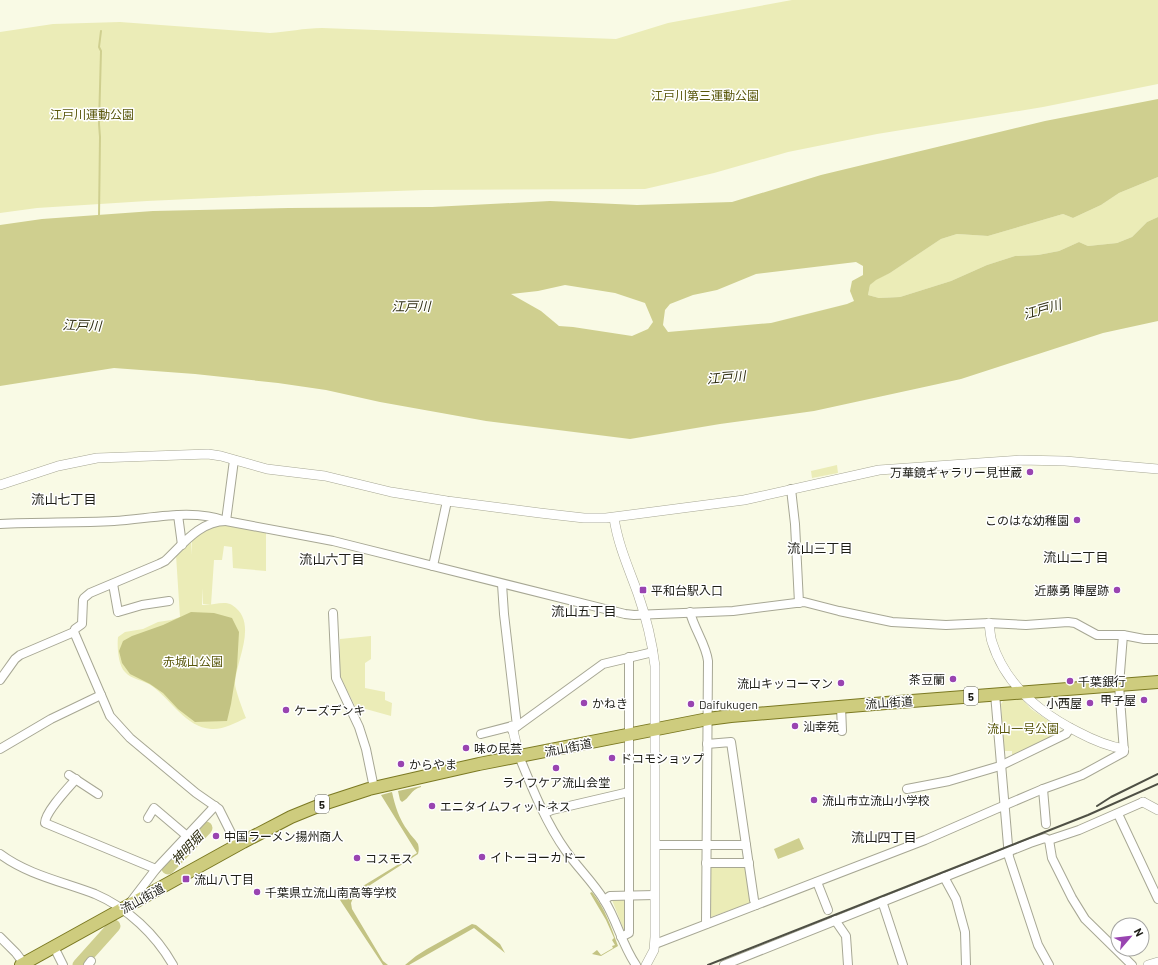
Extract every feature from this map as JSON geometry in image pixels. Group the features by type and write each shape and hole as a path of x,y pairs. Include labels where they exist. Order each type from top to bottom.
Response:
{"main road":[{"name":"流山街道","path":"23,965 274,825 306,810 339,798 374,788 519,756 708,719 754,713 1158,682"}],"street":[{"path":"0,486 58,466 97,458 208,454 221,456 268,469 325,476 376,489 447,501 584,518 614,518 736,502 870,471 1020,460 1065,461 1158,469"},
{"path":"226,521 234,460"},
{"path":"791,489 799,603"},
{"path":"433,566 447,501"},
{"path":"178,515 182,545"},
{"path":"0,524 111,521 178,515 208,515 226,521 333,541 625,614 733,611 804,602 892,622 946,625 1026,625 1068,622 1075,623 1097,634 1158,639"},
{"path":"614,518 621,547 644,614 653,652 656,683 655,944 650,959 646,965"},
{"path":"0,680 20,655 74,632 74,629 82,624 84,598 96,590 165,561 198,530 219,521 226,521"},
{"path":"113,584 118,612 142,604 169,601"},
{"path":"502,584 514,727 519,756 545,813 566,850 604,900 614,919 621,938 636,965"},
{"path":"690,612 693,623 708,656 706,924"},
{"path":"333,613 336,678 358,727 366,750 374,788"},
{"path":"989,624 992,642 999,658 1015,685 1037,708 1070,728 1101,743 1111,747 1124,746"},
{"path":"74,632 110,716 121,729 196,793 219,809 237,845"},
{"path":"655,944 925,840 1043,789 1082,775 1124,752 1119,685 1123,636"},
{"path":"481,734 514,727 603,664 653,652"},
{"path":"621,938 629,933 629,657"},
{"path":"995,694 1008,852 1038,944 1049,965"},
{"path":"0,749 51,718 101,695"},
{"path":"841,706 842,731"},
{"path":"907,789 949,781 1000,766 1066,734 1070,728"},
{"path":"707,744 731,742 754,900 756,905"},
{"path":"98,794 72,777 45,819 45,823 156,869"},
{"path":"1043,789 1046,824"},
{"path":"545,813 552,810 629,792"},
{"path":"724,965 882,901 1045,838 1049,840 1118,814 1143,802 1158,810"},
{"path":"125,908 156,869 215,806"},
{"path":"148,818 154,808 187,836"},
{"path":"1118,814 1158,899"},
{"path":"1049,840 1052,858 1072,898 1085,919 1132,965"},
{"path":"655,845 746,845"},
{"path":"0,854 15,864 97,895 125,908 163,948 173,965"},
{"path":"706,863 749,863"},
{"path":"944,877 956,899 965,932 966,965"},
{"path":"817,882 828,910"},
{"path":"604,900 610,896 654,895"},
{"path":"882,901 903,965"},
{"path":"835,920 846,936 848,965"},
{"path":"0,937 16,953 23,965"},
{"path":"54,947 63,965"},
{"path":"1148,965 1158,962"}],"green space":[{"name":"江戸川運動公園","path":"792,0 1158,0 1158,84 1043,107 877,134 788,152 714,173 645,189 425,190 281,195 37,208 0,213 0,32 53,24 120,22 270,33 322,28 616,39 668,23"},
{"path":"1158,177 1158,217 1147,222 1132,237 1117,243 1088,246 1079,242 1059,251 1038,255 1015,256 987,265 951,281 900,297 879,298 868,295 870,285 876,279 890,273 941,239 957,234 988,236 1063,214 1073,218 1101,205 1119,193"},
{"path":"837,465 838,473 812,478 811,471"},
{"name":"赤城山公園","path":"223,523 266,531 266,571 233,568 232,547 224,546 222,560 214,560 211,605 225,603 232,605 240,612 244,621 245,631 235,686 246,718 229,726 215,729 202,727 194,723 179,712 152,686 128,675 121,665 118,655 118,637 125,632 143,629 158,622 180,617 176,555 191,540 192,555 192,539 200,532","holes":["202,588 203,604 209,605 202,605"]},
{"name":"赤城山公園","path":"191,612 214,613 232,618 239,632 237,667 227,721 195,722 178,709 163,693 150,684 130,674 122,663 119,651 123,641"},
{"path":"371,636 371,659 365,663 365,688 385,692 385,700 392,703 391,716 355,706 340,676 340,639"},
{"name":"流山一号公園","path":"1022,699 1031,709 1059,728 1059,733 1012,756 1012,751 1004,751 1001,704 1004,700"},
{"path":"421,786 412,792 402,802 400,800 398,791"},
{"path":"392,792 402,822 418,844 418,854 358,893 353,898 351,903 352,909 383,961 388,965 383,965 340,900 417,853 381,795"},
{"path":"709,867 747,867 752,900 750,903 711,917 708,916"},
{"path":"592,892 604,911 618,946 601,956 592,954 597,950 601,955 613,948 612,946 615,945 612,940 614,938 606,920 590,893"},
{"path":"613,898 625,898 627,930 624,930 612,900"},
{"path":"472,924 476,925 500,944 505,953 474,928 409,965 405,965 427,949"}],"water":[{"name":"江戸川","path":"1158,99 1158,177 1119,193 1101,205 1073,218 1063,214 988,236 957,234 941,239 890,273 876,280 870,285 868,295 879,298 900,297 951,281 987,265 1015,256 1038,255 1059,251 1079,242 1088,246 1117,243 1132,237 1147,222 1158,217 1158,321 1103,333 961,379 814,411 720,424 630,439 486,421 380,402 326,390 195,374 114,368 0,386 0,225 42,219 153,211 432,207 550,201 637,205 732,202 821,175 1045,121","holes":["856,262 863,266 863,275 852,281 850,291 854,301 847,304 771,323 668,332 663,325 665,310 670,304 693,295 717,290 756,274","565,285 615,293 645,303 653,322 648,329 632,336 559,326 541,311 511,294 538,291"]},
{"path":"799,838 804,849 778,859 774,849"}],"waterway":[{"path":"99,217 101,51 99,47 101,31"},
{"name":"神明堀","path":"168,868 206,828"},
{"name":"神明堀","path":"79,965 114,926"}],"railway":[{"path":"1097,806 1111,797 1158,774"},
{"path":"708,965 1088,815 1158,784"}],"place":[{"name":"万華鏡ギャラリー見世蔵","path":"1030,472"},
{"name":"このはな幼稚園","path":"1077,520"},
{"name":"平和台駅入口","path":"643,590"},
{"name":"近藤勇 陣屋跡","path":"1117,590"},
{"name":"茶豆蘭","path":"953,679"},
{"name":"千葉銀行","path":"1070,681"},
{"name":"流山キッコーマン","path":"841,683"},
{"name":"甲子屋","path":"1144,700"},
{"name":"かねき","path":"584,703"},
{"name":"小西屋","path":"1090,703"},
{"name":"Daifukugen","path":"691,704"},
{"name":"ケーズデンキ","path":"286,710"},
{"name":"汕幸苑","path":"795,726"},
{"name":"味の民芸","path":"466,748"},
{"name":"ドコモショップ","path":"612,758"},
{"name":"からやま","path":"401,764"},
{"name":"ライフケア流山会堂","path":"556,768"},
{"name":"流山市立流山小学校","path":"814,800"},
{"name":"エニタイムフィットネス","path":"432,806"},
{"name":"中国ラーメン揚州商人","path":"216,836"},
{"name":"イトーヨーカドー","path":"482,857"},
{"name":"コスモス","path":"357,858"},
{"name":"流山八丁目","path":"186,879"},
{"name":"千葉県立流山南高等学校","path":"257,892"}],"district":[{"name":"流山七丁目","path":"64,499"},
{"name":"流山三丁目","path":"820,548"},
{"name":"流山二丁目","path":"1076,557"},
{"name":"流山六丁目","path":"332,559"},
{"name":"流山五丁目","path":"584,611"},
{"name":"流山四丁目","path":"884,837"}],"park label":[{"name":"江戸川第三運動公園","path":"705,95"}]}
